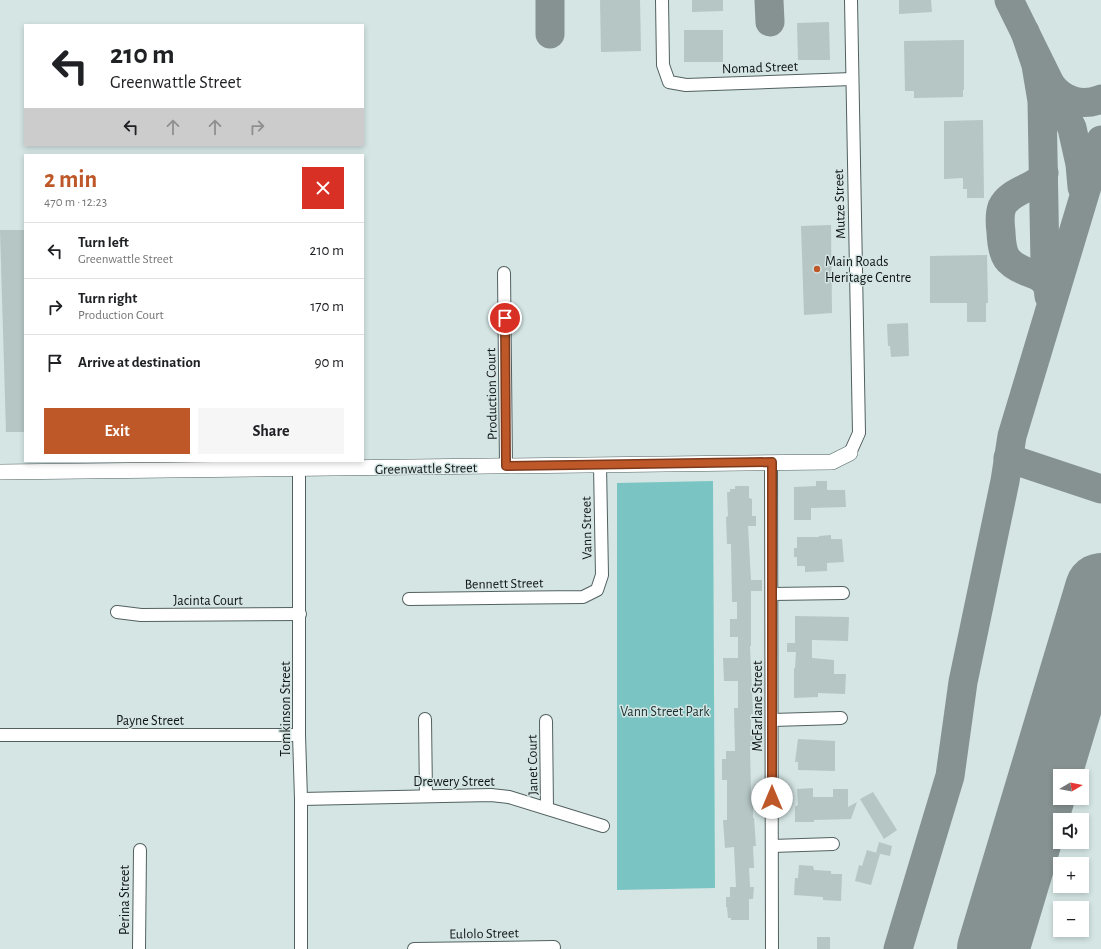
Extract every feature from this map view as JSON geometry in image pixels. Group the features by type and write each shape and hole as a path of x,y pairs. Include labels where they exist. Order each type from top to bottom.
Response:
{"street":[{"name":"Nomad Street","path":"662,0 663,65 669,82 686,85 852,80"},
{"name":"Mutze Street","path":"850,453 859,433 851,0"},
{"name":"Production Court","path":"504,273 506,466"},
{"name":"Greenwattle Street","path":"0,472 299,470 832,462 850,453"},
{"name":"McFarlane Street","path":"772,462 772,949"},
{"name":"Vann Street","path":"597,590 602,575 600,465"},
{"name":"Tomkinson Street","path":"299,470 299,735 302,949"},
{"name":"Bennett Street","path":"409,599 583,597 597,590"},
{"path":"772,594 843,593"},
{"name":"Jacinta Court","path":"117,612 141,615 300,614"},
{"path":"772,720 841,718"},
{"path":"425,719 426,796"},
{"name":"Janet Court","path":"546,721 547,808"},
{"name":"Payne Street","path":"0,735 299,735"},
{"name":"Drewery Street","path":"301,799 491,795 509,797 603,826"},
{"path":"772,846 833,844"},
{"name":"Perina Street","path":"140,850 140,949"},
{"name":"Eulolo Street","path":"414,949 554,947"}],"green space":[{"name":"Vann Street Park","path":"713,481 715,888 617,890 617,483"}],"building":[{"path":"600,0 640,0 641,51 601,52"},
{"path":"692,0 723,0 723,11 692,12"},
{"path":"899,0 931,0 932,12 899,14"},
{"path":"829,22 830,60 798,60 797,23"},
{"path":"684,30 723,30 723,62 684,62"},
{"path":"964,40 963,97 914,98 914,91 905,91 904,41"},
{"path":"983,120 984,198 967,198 967,189 963,189 963,178 944,179 944,121"},
{"name":"Main Roads Heritage Centre","path":"831,225 832,313 804,315 801,226"},
{"path":"0,230 24,230 24,432 6,432"},
{"path":"987,255 988,303 986,303 986,322 967,322 967,303 930,303 930,256"},
{"path":"908,323 909,356 891,357 890,346 888,346 887,324"},
{"path":"816,481 827,481 827,490 845,490 846,507 811,508 811,520 794,520 794,487 816,486"},
{"path":"735,486 749,486 749,498 752,499 752,516 756,516 756,526 748,526 751,580 762,580 762,591 751,591 750,646 753,714 751,714 751,733 755,733 755,746 750,746 751,793 753,793 753,818 756,846 753,846 754,868 749,868 750,887 754,887 753,899 749,899 749,920 731,920 731,918 728,918 726,897 730,897 730,887 736,887 734,847 725,848 723,820 727,820 727,780 722,780 722,759 726,759 726,751 735,751 734,708 738,708 738,681 724,681 723,658 738,658 738,637 730,637 730,619 737,619 737,602 732,602 731,544 727,544 726,517 728,516 727,492 730,492 730,489 735,489"},
{"path":"831,535 831,539 842,539 844,562 827,563 827,571 805,572 805,566 797,566 797,557 794,557 794,548 797,548 797,537 819,537"},
{"path":"795,616 849,617 848,641 812,640 812,658 834,660 834,674 846,674 845,694 818,693 818,697 794,698 794,668 796,652 787,652 787,643 795,643"},
{"path":"798,739 835,741 835,771 798,770 798,762 795,762"},
{"path":"813,788 813,797 833,797 833,789 848,789 848,807 857,802 851,819 795,822 795,807 798,805 797,789"},
{"path":"873,792 897,830 884,839 860,799"},
{"path":"879,842 892,846 890,856 876,853"},
{"path":"867,850 880,854 871,885 855,881 859,865 862,866"},
{"path":"799,865 813,866 814,870 831,871 831,874 842,874 841,901 823,900 823,897 794,895 795,878 798,878"},
{"path":"817,937 830,937 830,949 817,949"}],"taxiway":[{"path":"550,0 550,34"},
{"path":"769,0 770,22"},
{"path":"1009,0 1072,128 1080,164 1082,187"},
{"path":"1025,32 1036,65 1042,101 1045,263 1049,296"},
{"path":"1051,85 1061,95 1073,101 1087,102 1101,99"},
{"path":"898,949 950,776 963,682 1005,481 1012,436 1101,140"},
{"path":"1044,173 1041,178 1031,186 1017,192 1006,201 1000,213 1000,220 1004,254 1015,266 1035,275 1047,285"},
{"path":"1008,458 1101,489"},
{"path":"1094,612 1101,588"},
{"path":"992,949 1010,893"}],"runway":[{"path":"993,949 1101,589"}],"place":[{"name":"Main Roads Heritage Centre","path":"817,269"}],"route":[{"path":"505,318 506,466 772,462 772,798"}]}
